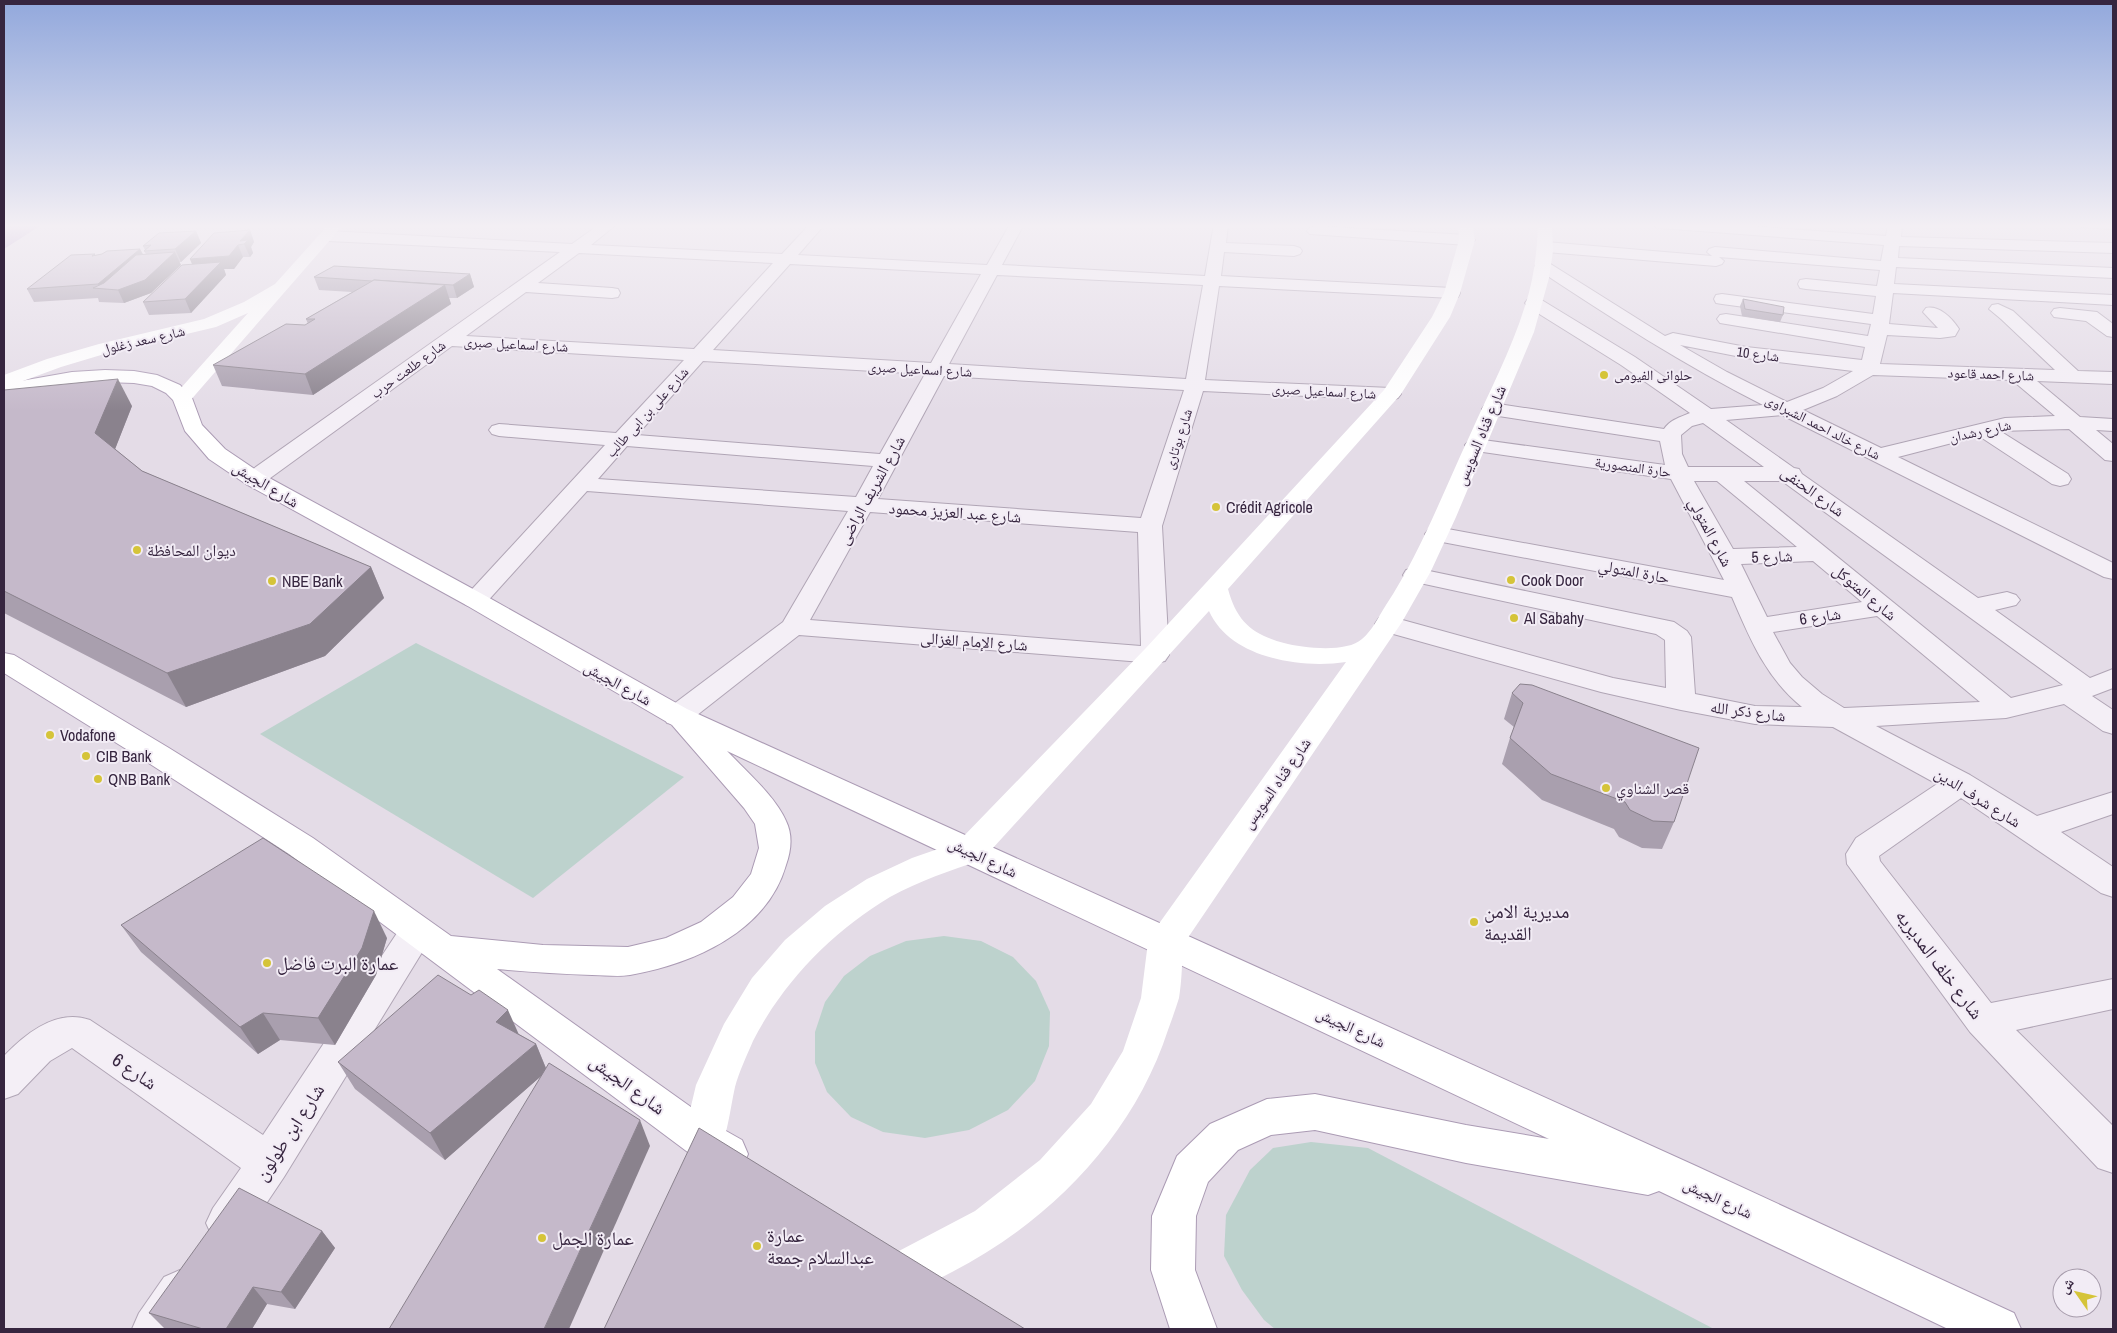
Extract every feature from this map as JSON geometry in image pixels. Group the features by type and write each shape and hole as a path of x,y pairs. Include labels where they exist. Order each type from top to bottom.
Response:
{"main road":[{"path":"696,1158 716,1086 737,1035 765,989 798,950 837,916 879,888 924,867 970,851 1155,655 1391,394 1441,317 1454,286"},
{"name":"شارع قناه السويس","path":"946,1288 901,1260 990,1226 1055,1174 1105,1117 1140,1058 1160,998 1166,942 1379,635 1415,575 1437,534 1492,409 1526,328 1537,286"},
{"name":"شارع سعد زغلول","path":"4,382 62,360 210,323 250,306 278,288"},
{"name":"شارع سعد زغلول","path":"182,398 236,339 278,288"},
{"path":"172,333 213,331 228,334 236,339"},
{"path":"4,390 72,378 134,377 157,381 173,389 182,398"},
{"name":"شارع الجيش","path":"182,398 192,427 198,434 217,454 254,479 475,600 678,716 1681,1180 1998,1329"},
{"path":"1216,588 1219,606 1230,624 1251,640 1279,651 1312,656 1344,655 1379,635"},
{"name":"شارع الجيش","path":"4,661 158,755 301,846 431,941 696,1158 754,1171"},
{"path":"431,941 543,958 628,961 673,951 697,940 713,932 745,906 766,878 775,848 771,822 756,800 678,716"},
{"path":"1194,1329 1173,1270 1174,1216 1192,1170 1224,1137 1266,1117 1315,1112 1466,1144 1681,1180"}],"street":[{"name":"شارع على بن ابى طالب","path":"475,600 761,286"},
{"name":"شارع الشريف الراضى","path":"678,716 793,627 863,505 983,286"},
{"name":"شارع بوتارى","path":"1155,655 1150,526 1195,385 1212,286"},
{"path":"1317,286 1452,293"},
{"name":"شارع خالد احمد الشبراوى","path":"1592,286 1648,333 1720,376 2113,572"},
{"path":"1720,286 1727,326 1949,332 1950,330 1932,312"},
{"path":"1841,286 1884,290 2113,300"},
{"path":"1492,409 1669,436 1676,427 1708,416 1786,409 1823,396 1850,382 1869,368 1878,331 1885,286"},
{"path":"523,287 612,293"},
{"name":"شارع طلعت حرب","path":"254,479 523,287"},
{"path":"1981,294 2007,315 2072,376"},
{"path":"1722,299 1878,331"},
{"name":"شارع الحنفى","path":"1534,302 1628,361 1708,416 1973,607 2078,691 2113,724"},
{"path":"1998,309 2085,315 2097,319 2113,332"},
{"name":"شارع 10","path":"1648,333 1741,352 1869,368"},
{"name":"شارع اسماعيل صبرى","path":"449,340 1195,385 1391,394"},
{"name":"شارع احمد قاعود","path":"1869,368 2112,379"},
{"path":"2018,375 2113,455"},
{"name":"شارع رشدان","path":"1879,455 2005,424 2027,422 2113,425"},
{"path":"1982,429 2060,479"},
{"path":"499,430 887,461"},
{"name":"شارع المتولي","path":"1669,436 1669,447 1680,474 1783,673 1800,691 1839,718"},
{"name":"حارة المنصورية","path":"1476,445 1680,474 1790,474"},
{"name":"شارع المتوكل","path":"1724,475 2006,709"},
{"name":"شارع عبد العزيز محمود","path":"581,484 1150,526"},
{"name":"حارة المتولي","path":"1437,534 1742,591"},
{"name":"شارع 5","path":"1724,557 1820,554"},
{"path":"1415,575 1655,626 1673,632 1678,637 1681,701"},
{"path":"1973,607 2007,600"},
{"name":"شارع 6","path":"1758,626 1883,607"},
{"name":"شارع الإمام الغزالى","path":"793,627 1155,655"},
{"name":"شارع ذكر الله","path":"1379,635 1681,701 1755,715 1839,718 1927,715 2006,709 2078,691 2113,678"},
{"name":"شارع شرف الدين","path":"1839,718 1960,784 2113,884"},
{"name":"شارع خلف المديريه","path":"1960,784 1868,846 1862,854 1864,864 1983,1021 2113,1154"},
{"path":"2032,830 2113,803"},
{"name":"شارع ابن طولون","path":"155,1329 269,1163 431,941"},
{"path":"1983,1021 2113,994"},
{"name":"شارع 6","path":"4,1082 48,1039 65,1032 77,1031 269,1163"}],"green space":[{"path":"416,643 684,777 533,898 260,734"},
{"path":"944,936 981,941 1013,957 1036,981 1050,1012 1049,1046 1035,1081 1008,1110 969,1130 925,1138 883,1132 851,1117 827,1092 815,1063 815,1032 825,1002 844,976 870,956 906,941"},
{"path":"1311,1142 1368,1148 1714,1329 1275,1329 1264,1320 1242,1290 1224,1256 1226,1215 1250,1170 1273,1148"}],"building":[{"path":"31,286 67,286 27,289"},
{"path":"97,286 128,286 118,290 93,288"},
{"path":"160,286 197,286 185,299 143,302"},
{"path":"363,286 443,286 305,374 213,365 286,324 305,325 315,319 306,319"},
{"path":"1743,299 1784,307 1783,315 1745,309"},
{"name":"ديوان المحافظة","path":"118,379 95,433 142,471 371,567 310,624 167,673 4,591 4,390"},
{"name":"قصر الشناوي","path":"1520,684 1532,685 1699,748 1674,822 1653,821 1630,810 1625,802 1551,774 1510,738 1523,703 1512,693"},
{"name":"عمارة البرت فاضل","path":"263,838 374,911 362,948 318,1018 263,1013 240,1027 121,925"},
{"path":"438,975 471,995 479,990 508,1010 496,1022 536,1044 430,1133 338,1062"},
{"name":"عمارة الجمل","path":"549,1063 640,1120 544,1329 389,1329"},
{"name":"عمارة عبدالسلام جمعة","path":"699,1128 1025,1329 604,1329"},
{"path":"239,1188 322,1231 281,1292 253,1287 226,1329 203,1329 149,1313"}],"place":[{"name":"حلوانى الفيومى","path":"1604,375"},
{"name":"Crédit Agricole","path":"1216,507"},
{"name":"ديوان المحافظة","path":"137,550"},
{"name":"Cook Door","path":"1511,580"},
{"name":"NBE Bank","path":"272,581"},
{"name":"Al Sabahy","path":"1514,618"},
{"name":"Vodafone","path":"50,735"},
{"name":"CIB Bank","path":"86,756"},
{"name":"QNB Bank","path":"98,779"},
{"name":"قصر الشناوي","path":"1606,788"},
{"name":"مديرية الامن القديمة","path":"1474,922"},
{"name":"عمارة البرت فاضل","path":"267,963"},
{"name":"عمارة الجمل","path":"542,1238"},
{"name":"عمارة عبدالسلام جمعة","path":"757,1246"}]}
